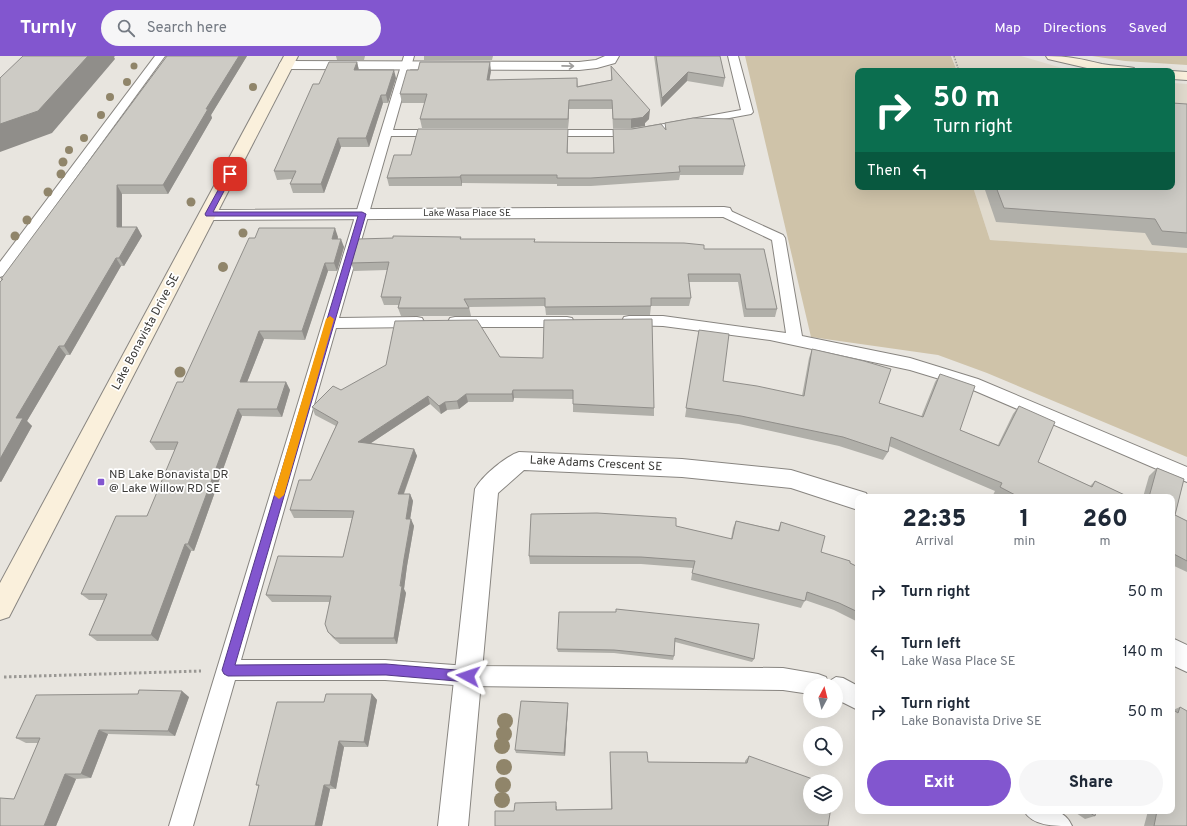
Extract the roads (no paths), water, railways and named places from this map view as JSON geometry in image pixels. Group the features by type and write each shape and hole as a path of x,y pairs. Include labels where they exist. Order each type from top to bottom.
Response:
{"street":[{"path":"289,61 530,61 597,64 610,60 612,56"},
{"path":"1053,56 1104,68"},
{"name":"Lake Bonavista Drive SE","path":"0,608 289,61"},
{"path":"1175,76 1187,76"},
{"name":"Lake Wasa Place SE","path":"209,214 724,212"},
{"name":"Lake Adams Crescent SE","path":"452,826 487,489 519,461 682,468 791,479 855,499"},
{"path":"1175,653 1187,659"}],"lane":[{"path":"0,272 160,56"},
{"path":"537,133 631,133 747,112 733,56"},
{"path":"181,826 329,323 408,61"},
{"path":"386,133 450,133"},
{"path":"724,212 778,238 795,340"},
{"path":"615,321 663,321 770,335 910,364 972,383 1187,475"},
{"path":"329,323 583,322"},
{"path":"228,670 386,670 468,676 783,679 803,682"},
{"path":"843,689 855,697"},
{"path":"1041,814 1060,826"}],"place":[{"name":"NB Lake Bonavista DR @ Lake Willow RD SE","path":"101,482"}]}
